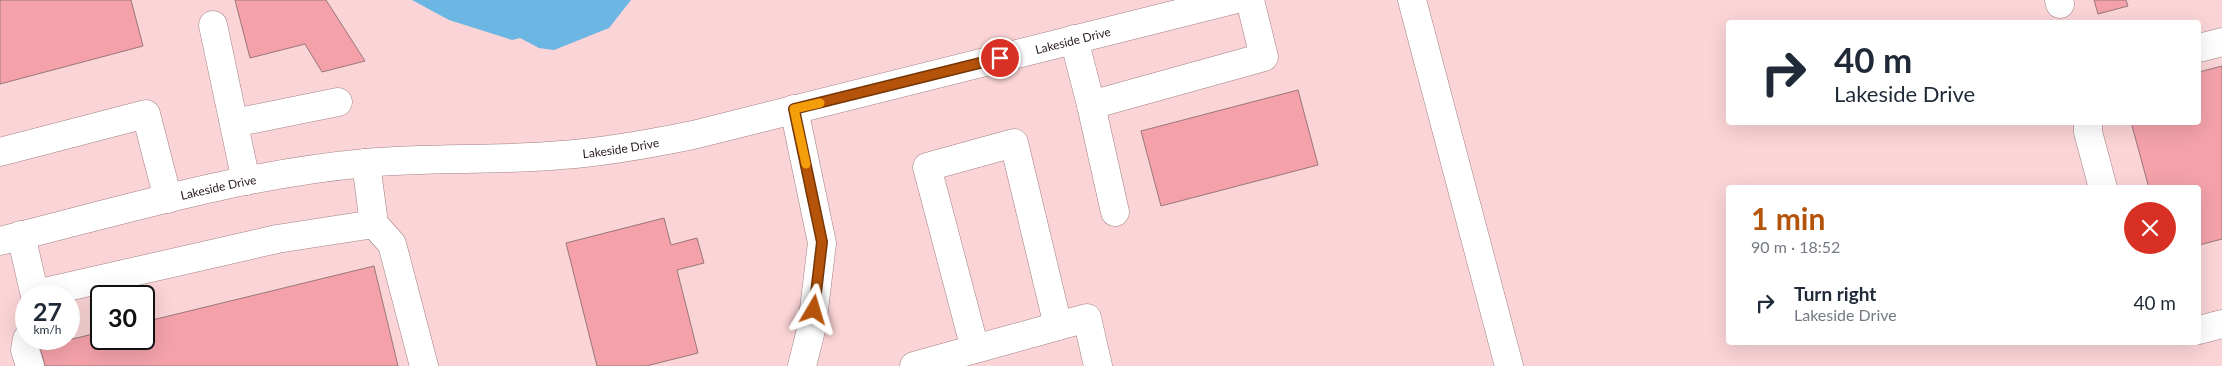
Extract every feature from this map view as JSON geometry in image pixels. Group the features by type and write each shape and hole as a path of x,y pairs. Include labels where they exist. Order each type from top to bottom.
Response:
{"street":[{"name":"Lakeside Drive","path":"11,238 246,181 366,163 560,156 620,149 692,135 1233,0"},
{"path":"1091,105 1264,58 1250,0"},
{"path":"1412,0 1509,366"},
{"path":"213,25 246,181"},
{"path":"1074,40 1116,212"},
{"path":"2201,47 2222,42"},
{"path":"234,123 338,102"},
{"path":"794,109 822,242 812,326 802,366"},
{"path":"0,152 146,114 168,199"},
{"path":"2088,125 2088,132 2102,185"},
{"path":"974,349 927,166 1014,144 1058,326"},
{"path":"366,163 374,224 392,244 424,366"},
{"path":"79,285 278,239 374,224"},
{"path":"11,238 32,285"},
{"path":"914,366 1087,318 1098,366"},
{"path":"2201,329 2222,324"},
{"path":"25,350 30,366"}],"water":[{"path":"412,0 631,0 609,28 554,50 539,48 520,38 512,40 449,20"}],"building":[{"path":"0,0 131,0 143,46 0,84"},
{"path":"235,0 326,0 365,61 322,72 305,44 250,58"},
{"path":"2094,0 2126,0 2128,6 2098,14"},
{"path":"2222,66 2222,239 2201,244 2201,185 2148,185 2132,125 2201,125 2201,71"},
{"path":"1298,90 1318,165 1161,206 1141,131"},
{"path":"664,218 671,245 697,238 704,263 677,270 698,353 646,366 597,366 566,243"},
{"path":"374,266 398,366 45,366 41,350 80,350 80,337 90,335 90,350 155,350 155,319"}],"slow traffic":[{"path":"806,164 794,109 820,103"}],"route":[{"path":"814,310 822,242 794,109 1000,58"}]}
